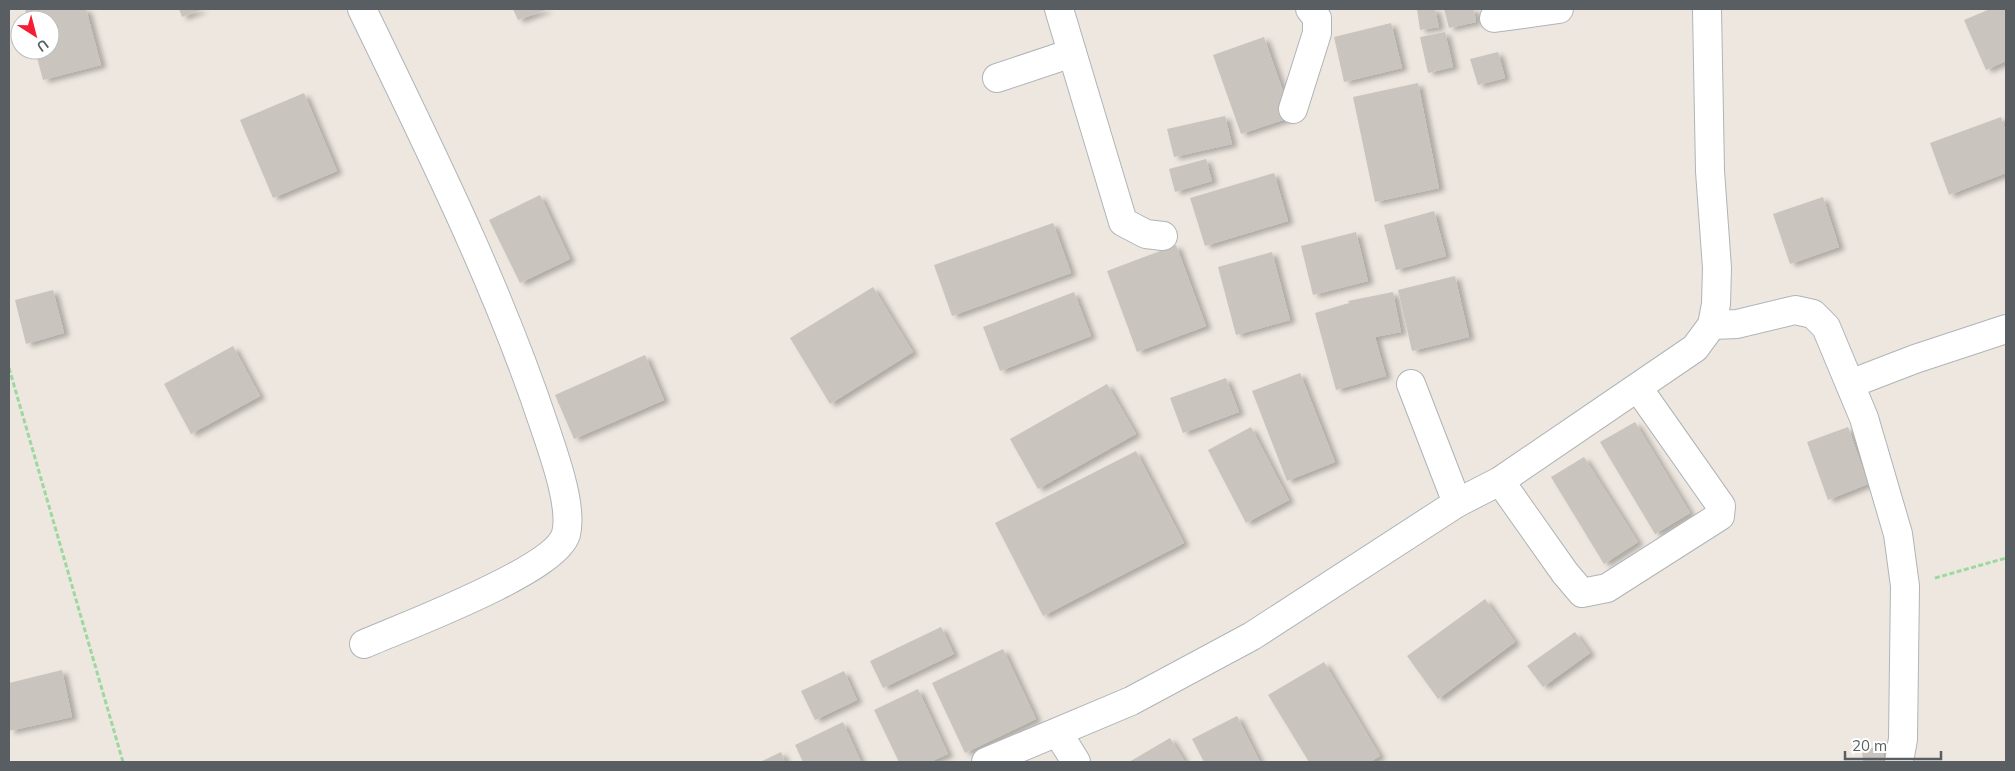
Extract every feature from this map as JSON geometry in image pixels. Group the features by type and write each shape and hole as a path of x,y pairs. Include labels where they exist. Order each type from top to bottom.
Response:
{"street":[{"path":"362,9 488,278 530,384 556,463 566,506 566,535 548,558 520,576 364,644"},
{"path":"1059,9 1122,222 1146,234 1163,236"},
{"path":"1293,109 1317,33 1317,18 1310,9"},
{"path":"1494,18 1559,9"},
{"path":"986,762 1131,701 1252,636 1457,503 1500,481 1695,348 1712,326 1716,304 1717,268 1710,171 1707,9"},
{"path":"997,78 1072,53"},
{"path":"1712,326 1737,324 1795,310 1813,314 1826,327 1850,384 1879,462 1898,534 1906,586 1902,739 1898,762"},
{"path":"1850,384 1915,359 2006,329"},
{"path":"1410,384 1457,503"},
{"path":"1500,481 1566,574 1582,593 1607,588 1720,516 1721,506 1638,388"},
{"path":"1058,733 1076,762"}],"path":[{"path":"9,368 123,762"},
{"path":"1906,586 2006,558"}],"building":[{"path":"86,9 101,65 43,80 38,60 60,60 60,10 25,10"},
{"path":"179,9 203,9 182,17"},
{"path":"513,9 548,9 518,20"},
{"path":"1417,9 1435,9 1439,27 1420,30"},
{"path":"1444,9 1474,9 1476,22 1449,28"},
{"path":"1990,9 2006,9 2006,61 1986,70 1964,20"},
{"path":"1391,23 1402,68 1344,82 1334,37"},
{"path":"1445,32 1453,67 1428,73 1420,37"},
{"path":"1264,37 1292,117 1241,134 1213,55"},
{"path":"1498,52 1505,78 1478,85 1470,59"},
{"path":"1418,83 1439,188 1375,202 1353,97"},
{"path":"304,93 337,171 273,198 240,120"},
{"path":"1225,116 1232,144 1174,157 1167,129"},
{"path":"2001,117 2006,132 2006,173 1949,195 1930,143"},
{"path":"1206,159 1212,181 1175,192 1169,169"},
{"path":"1274,173 1288,221 1205,246 1190,198"},
{"path":"540,195 570,259 520,283 489,220"},
{"path":"1823,197 1839,247 1790,264 1773,214"},
{"path":"1434,211 1446,256 1396,270 1384,225"},
{"path":"1053,223 1071,273 952,316 934,265"},
{"path":"1356,232 1368,281 1313,295 1301,246"},
{"path":"1176,245 1206,326 1137,352 1107,271"},
{"path":"1272,252 1290,320 1236,335 1218,267"},
{"path":"1455,276 1469,337 1412,351 1398,290"},
{"path":"873,287 913,352 830,404 790,338"},
{"path":"53,290 64,333 26,344 15,300"},
{"path":"1074,292 1091,336 1000,371 983,327"},
{"path":"1393,292 1401,332 1375,337 1386,376 1336,390 1315,313 1349,303 1348,301"},
{"path":"233,346 260,396 191,434 164,384"},
{"path":"645,355 664,400 574,439 555,395"},
{"path":"1300,373 1335,462 1287,481 1252,391"},
{"path":"1226,378 1239,412 1183,433 1170,398"},
{"path":"1107,384 1136,434 1038,489 1010,439"},
{"path":"1635,422 1690,513 1655,534 1600,442"},
{"path":"1251,427 1289,500 1246,523 1208,450"},
{"path":"1848,427 1868,484 1828,500 1807,442"},
{"path":"1136,451 1184,543 1043,616 995,523"},
{"path":"1584,457 1638,542 1604,564 1551,477"},
{"path":"1485,599 1515,642 1438,699 1407,656"},
{"path":"941,627 954,654 883,688 870,661"},
{"path":"1575,632 1590,653 1543,687 1527,666"},
{"path":"1003,649 1036,719 965,753 932,683"},
{"path":"1324,662 1380,756 1370,762 1309,762 1268,695"},
{"path":"62,670 72,717 9,731 9,683"},
{"path":"844,671 857,700 815,720 801,691"},
{"path":"918,689 948,754 930,762 899,762 874,710"},
{"path":"1237,716 1260,762 1204,762 1192,739"},
{"path":"843,722 861,762 803,762 795,745"},
{"path":"1170,738 1185,762 1129,762"},
{"path":"1883,747 1884,762 1863,762 1862,749"},
{"path":"781,752 785,762 760,762"}]}
